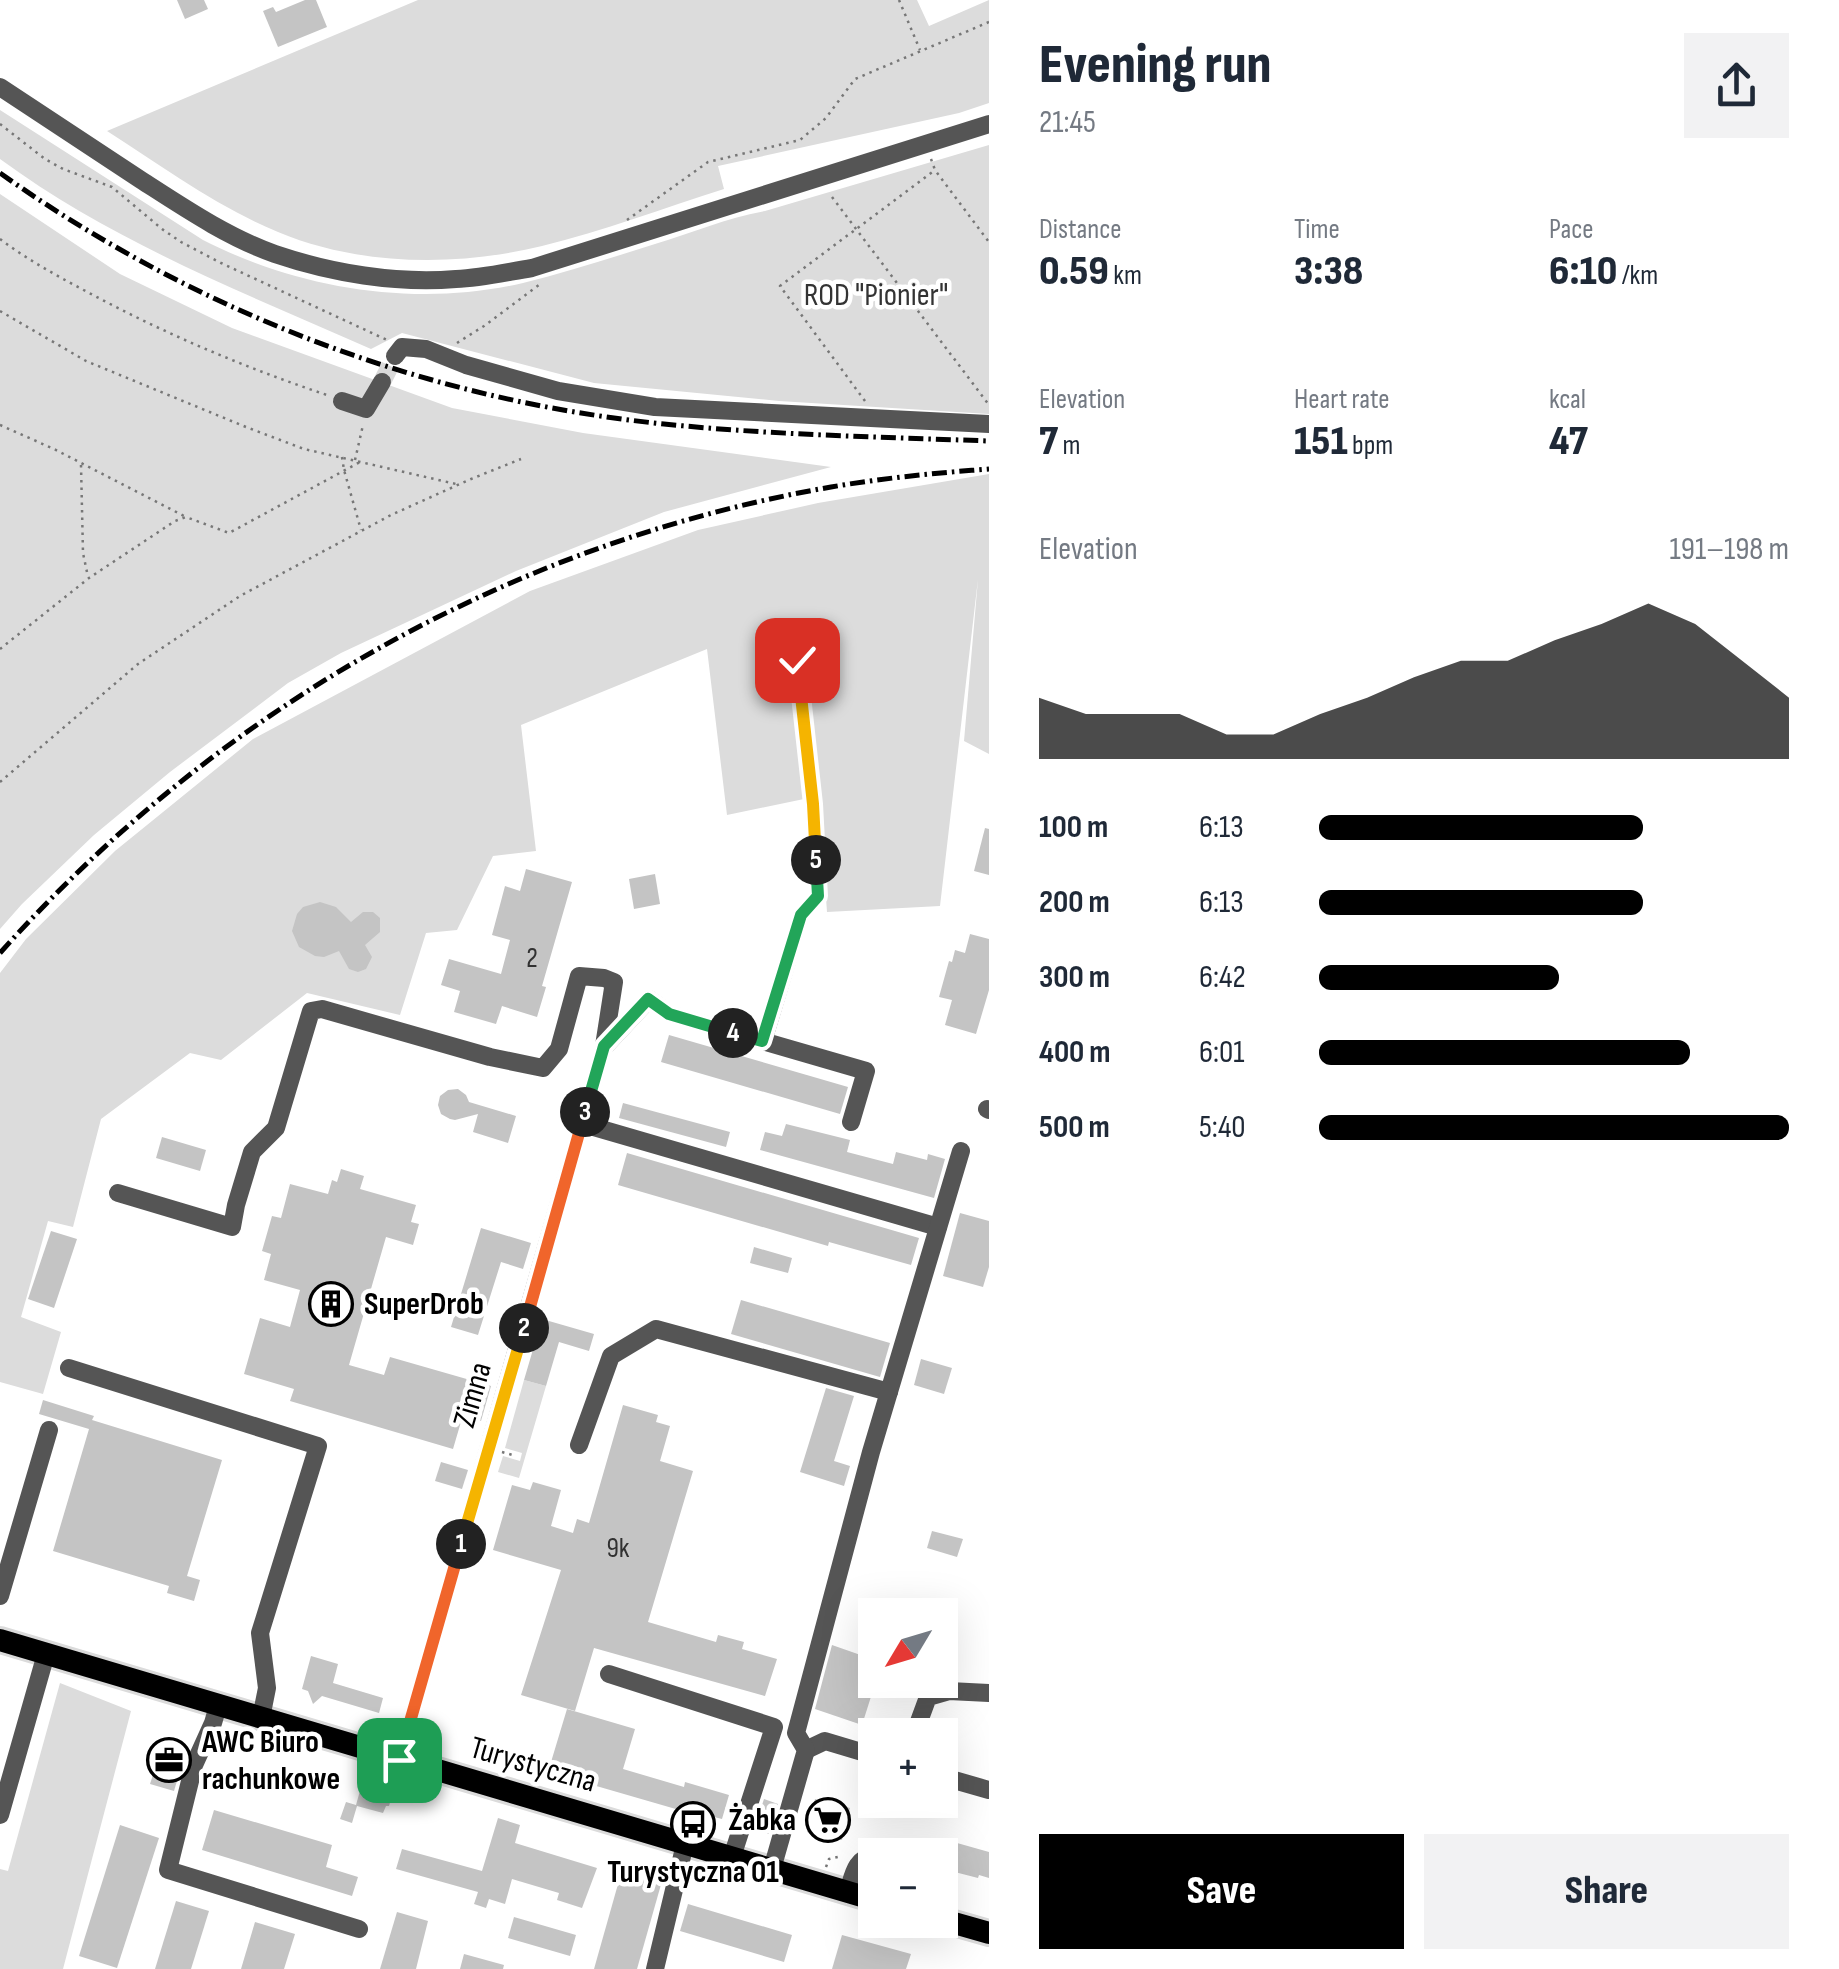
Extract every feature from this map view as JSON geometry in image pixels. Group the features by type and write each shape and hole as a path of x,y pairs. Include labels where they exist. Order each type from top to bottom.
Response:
{"main road":[{"name":"Turystyczna","path":"0,1640 858,1895"},
{"path":"958,1924 989,1933"}],"street":[{"path":"0,87 225,232 274,254 326,268 373,277 425,280 490,276 532,268 989,124"},
{"path":"398,352 426,349 528,384 655,407 989,424"},
{"path":"342,400 366,409 382,382"},
{"path":"762,1041 801,915 818,896 813,804 797,660"},
{"name":"Zimna","path":"118,1193 232,1228 252,1152 276,1128 311,1011 322,1009 490,1057 543,1068 559,1049 579,976 614,982 604,1046 399,1760"},
{"path":"604,1046 648,999 669,1014 866,1072 851,1122"},
{"path":"586,1125 938,1227"},
{"path":"772,1870 806,1750 796,1732 888,1392 960,1151"},
{"path":"579,1445 611,1356 656,1328 888,1392"},
{"path":"69,1368 318,1446 260,1633 267,1688 261,1718"},
{"path":"0,1596 48,1430"},
{"path":"0,1814 5,1778 46,1654"},
{"path":"610,1674 774,1727 732,1857"},
{"path":"920,1718 928,1697 950,1692 989,1693"},
{"path":"218,1706 194,1765 168,1870 359,1929"},
{"path":"806,1750 825,1742 858,1751"},
{"path":"958,1781 989,1790"},
{"path":"655,1969 686,1844"},
{"path":"848,1892 858,1863"}],"path":[{"path":"899,0 921,51"},
{"path":"620,225 708,162 800,140 826,118 854,79 989,22"},
{"path":"0,124 63,169 112,187 181,242 398,352"},
{"path":"866,402 780,286 935,170 989,242"},
{"path":"832,197 989,404"},
{"path":"0,239 141,321 250,368 342,400"},
{"path":"426,349 454,344 550,275"},
{"path":"0,310 86,361 290,444 458,484"},
{"path":"355,460 366,409"},
{"path":"0,425 229,533 361,461"},
{"path":"342,457 361,532"},
{"path":"0,782 101,693 176,636 272,578 361,532 458,484 521,460"},
{"path":"81,464 84,553 89,578"},
{"path":"0,649 89,578 186,516"},
{"path":"501,1452 516,1456"}],"green space":[{"path":"418,0 917,0 929,26 989,0 989,103 718,166 724,189 565,240 510,253 442,260 375,257 278,232 212,198 107,131"},
{"name":"ROD \"Pionier\"","path":"0,110 203,240 240,257 318,282 400,293 441,294 523,283 989,145 989,414 779,401 594,383 402,333 371,349 180,264 43,189 0,159"},
{"path":"0,194 120,274 232,328 452,408 583,433 831,467 664,512 516,571 341,653 288,683 170,772 94,835 0,929"},
{"path":"989,474 989,754 964,741 978,579 940,906 827,912 819,802 804,799 727,815 707,649 521,725 536,851 493,856 457,930 426,933 400,1015 307,993 221,1060 190,1053 101,1119 73,1227 48,1221 21,1317 61,1332 43,1394 0,1382 0,973 26,939 115,851 253,739 530,591 698,530 818,503"},
{"path":"524,1380 546,1386 519,1478 498,1472 503,1456 520,1461 522,1453 505,1448"},
{"path":"60,1683 131,1711 63,1969 0,1969 0,1869 8,1871"}],"building":[{"path":"177,0 204,0 208,9 185,19"},
{"path":"305,0 316,0 327,27 278,47 263,11 273,7 276,12"},
{"path":"985,828 989,829 989,875 974,871"},
{"path":"526,869 572,882 537,1017 502,1006 496,1024 454,1012 460,991 441,985 449,959 501,974 510,940 492,935 505,886 520,891"},
{"path":"655,874 660,904 634,909 629,879"},
{"path":"320,902 336,907 351,922 363,912 373,912 380,918 380,932 365,945 372,957 366,969 349,969 339,951 324,957 299,947 292,931 297,914 303,907"},
{"path":"970,934 989,939 989,990 976,1034 945,1025 952,1000 939,997 949,961 952,962 955,950 965,953"},
{"path":"669,1035 848,1087 840,1114 661,1062"},
{"path":"458,1089 469,1102 516,1116 508,1143 473,1132 478,1114 455,1120 441,1114 440,1096"},
{"path":"623,1103 730,1132 726,1147 619,1118"},
{"path":"786,1124 850,1140 847,1152 893,1164 896,1152 927,1160 928,1154 945,1159 934,1198 760,1150 765,1132 782,1136"},
{"path":"162,1137 206,1150 200,1171 156,1158"},
{"path":"627,1153 919,1238 911,1265 829,1242 828,1246 618,1185"},
{"name":"SuperDrob","path":"341,1169 364,1176 360,1189 416,1205 411,1222 419,1224 413,1245 386,1237 349,1365 384,1375 390,1357 491,1386 481,1421 463,1415 453,1449 290,1401 294,1389 244,1374 260,1318 290,1327 300,1290 264,1280 271,1254 262,1251 272,1216 281,1218 290,1184 328,1194"},
{"path":"960,1213 989,1221 989,1267 983,1287 943,1276"},
{"path":"481,1228 531,1243 523,1269 501,1262 478,1335 451,1327"},
{"path":"51,1231 77,1239 54,1308 28,1299"},
{"path":"754,1247 792,1258 788,1273 750,1263"},
{"path":"741,1300 890,1343 880,1377 731,1334"},
{"path":"542,1319 594,1334 589,1351 559,1342 546,1386 524,1380"},
{"path":"921,1359 952,1368 944,1394 914,1385"},
{"path":"826,1388 854,1396 834,1461 850,1466 844,1486 800,1472"},
{"path":"43,1400 94,1416 92,1420 222,1460 187,1576 200,1580 194,1601 167,1593 169,1586 53,1551 89,1429 39,1414"},
{"path":"623,1405 658,1415 656,1422 670,1426 660,1461 693,1471 648,1622 716,1642 718,1635 744,1642 742,1649 777,1659 765,1696 594,1648 575,1711 521,1695 561,1570 493,1550 512,1485 530,1490 533,1482 561,1490 551,1526 573,1533 577,1519 589,1523"},
{"path":"441,1462 468,1470 462,1489 435,1481"},
{"path":"932,1531 963,1539 957,1557 927,1548"},
{"path":"832,1645 858,1654 858,1698 871,1698 864,1718 858,1718 858,1724 815,1709"},
{"path":"311,1656 338,1664 333,1683 383,1698 379,1713 322,1696 313,1704 308,1691 302,1689"},
{"path":"567,1709 635,1729 623,1769 729,1795 722,1819 548,1772"},
{"path":"162,1747 185,1754 174,1791 150,1784"},
{"path":"365,1773 396,1782 389,1806 383,1813 357,1806 352,1823 340,1819 346,1802 356,1805"},
{"path":"764,1799 778,1804 769,1834 754,1829"},
{"name":"Żabka","path":"815,1799 850,1808 842,1840 807,1832"},
{"path":"214,1810 332,1845 326,1867 358,1877 352,1896 202,1850"},
{"path":"498,1818 520,1825 515,1843 597,1868 582,1908 557,1900 559,1893 512,1879 505,1904 489,1899 486,1908 474,1904 478,1892 396,1869 402,1849 482,1871"},
{"path":"120,1825 159,1838 117,1968 79,1956"},
{"path":"958,1843 989,1852 989,1878 958,1873"},
{"path":"622,1870 662,1881 637,1969 594,1969"},
{"path":"176,1901 209,1911 191,1969 155,1969"},
{"path":"688,1904 792,1935 784,1962 680,1931"},
{"path":"397,1912 428,1921 416,1969 380,1969"},
{"path":"514,1917 576,1935 570,1956 508,1938"},
{"path":"255,1922 295,1934 284,1969 241,1969"},
{"path":"842,1935 911,1954 906,1969 832,1969"},
{"path":"464,1954 504,1965 503,1969 460,1969"}],"tunnel":[{"path":"382,382 395,356"}],"railway":[{"path":"0,173 75,223 233,307 316,342 401,371 575,412 664,424 989,441"},
{"path":"0,953 85,866 176,786 273,714 376,650 484,595 596,549 712,513 831,487 989,469"}],"place":[{"name":"SuperDrob","path":"331,1304"},
{"name":"AWC Biuro rachunkowe","path":"169,1760"},
{"name":"Żabka","path":"828,1820"},
{"name":"Turystyczna 01","path":"693,1824"}],"route":[{"path":"399,1760 604,1046 648,999 669,1014 762,1041 801,915 818,896 813,804 797,660"}]}
